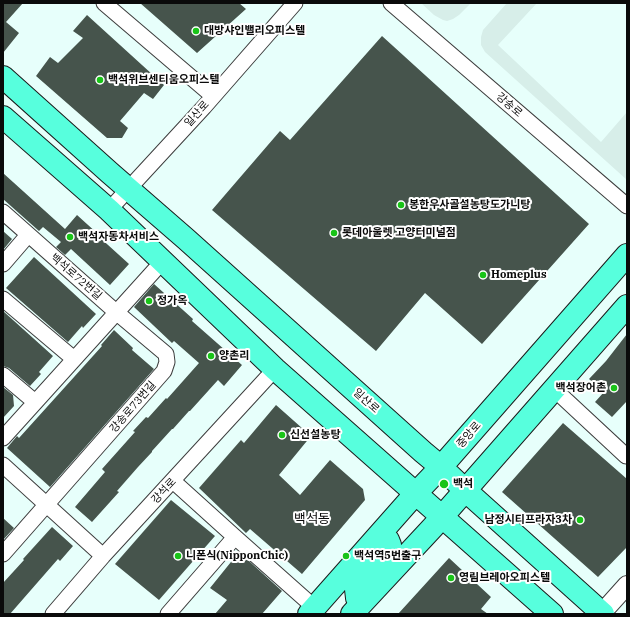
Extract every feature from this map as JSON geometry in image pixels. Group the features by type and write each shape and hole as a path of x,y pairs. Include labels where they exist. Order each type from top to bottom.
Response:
{"main road":[{"name":"일산로","path":"3,77 186,238 602,614"},
{"path":"3,116 108,210 275,369 552,614"},
{"name":"중앙로","path":"312,611 416,493 441,467 627,254"},
{"path":"355,610 442,516 627,306"},
{"path":"355,610 356,589 387,552 390,545 388,540 381,533"}],"street":[{"path":"104,3 213,96"},
{"name":"일산로","path":"108,210 213,96 295,3"},
{"name":"강송로","path":"391,3 627,206"},
{"name":"백석로72번길","path":"3,212 116,312"},
{"path":"3,264 32,238"},
{"path":"3,438 162,262"},
{"path":"3,299 74,359"},
{"name":"강송로73번길","path":"3,554 164,371 168,362 166,354 116,312"},
{"name":"강석로","path":"53,614 103,556 275,369"},
{"path":"3,375 35,402"},
{"path":"554,389 627,456"},
{"path":"3,465 103,556"},
{"path":"173,481 235,537 312,611"},
{"path":"168,614 235,537"},
{"path":"602,614 627,585"}],"shaded area":[{"path":"421,3 471,3 459,15 447,21 434,15"},
{"path":"507,3 537,3 498,45 601,142 627,112 627,180 485,52 481,45 483,30"}],"building":[{"path":"3,3 23,3 6,22 19,33 3,53"},
{"name":"대방샤인밸리오피스텔","path":"140,3 239,3 246,9 197,53"},
{"name":"백석위브센티움오피스텔","path":"87,15 164,85 153,99 144,93 120,121 128,128 122,138 107,138 36,76 50,57 58,63 83,38 73,31"},
{"path":"382,36 589,224 482,344 425,293 376,351 212,210 280,131 290,140"},
{"path":"3,173 65,229 77,215 129,264 110,285 71,249 65,255 56,247 61,242 43,227 39,231 3,199"},
{"path":"3,231 12,239 3,250"},
{"path":"34,257 96,314 83,328 82,326 68,342 6,288"},
{"path":"154,284 193,319 192,321 242,365 224,386 218,380 152,451 117,491 119,492 92,522 75,507 105,472 102,469 135,432 133,431 146,417 148,418 166,398 167,399 199,363 174,341 172,343 134,307"},
{"path":"3,311 53,356 39,372 41,374 30,386 9,368 3,366"},
{"path":"114,330 133,348 132,350 154,369 50,487 7,448 17,436 19,438 102,346 101,345"},
{"name":"백석장어촌","path":"627,334 627,401 612,417 595,402 604,392 589,379 606,361"},
{"path":"3,387 13,395 14,406 3,418"},
{"path":"276,405 311,436 279,475 300,495 330,460 363,489 365,500 302,574 250,529 246,533 199,488 241,440 244,443"},
{"name":"남정시티프라자3차","path":"563,423 627,479 627,547 598,577 502,492"},
{"path":"171,500 215,536 159,600 115,564"},
{"path":"3,518 14,528 3,540"},
{"path":"52,527 73,546 60,561 58,559 10,614 3,614 3,583"},
{"path":"239,552 282,591 262,614 215,614 227,600 210,588"},
{"name":"영림브레아오피스텔","path":"449,558 491,597 481,609 488,614 398,614"}],"place":[{"name":"대방샤인밸리오피스텔","path":"196,31"},
{"name":"백석위브센티움오피스텔","path":"100,80"},
{"name":"봉한우사골설농탕도가니탕","path":"401,205"},
{"name":"롯데아울렛 고양터미널점","path":"334,233"},
{"name":"백석자동차서비스","path":"70,237"},
{"name":"Homeplus","path":"483,275"},
{"name":"정가옥","path":"149,301"},
{"name":"양촌리","path":"211,356"},
{"name":"백석장어촌","path":"614,388"},
{"name":"신선설농탕","path":"282,435"},
{"name":"백석","path":"444,484"},
{"name":"남정시티프라자3차","path":"580,520"},
{"name":"니폰식(NipponChic)","path":"178,556"},
{"name":"백석역5번출구","path":"346,556"},
{"name":"영림브레아오피스텔","path":"451,578"}],"district":[{"name":"백석동","path":"312,519"}]}
